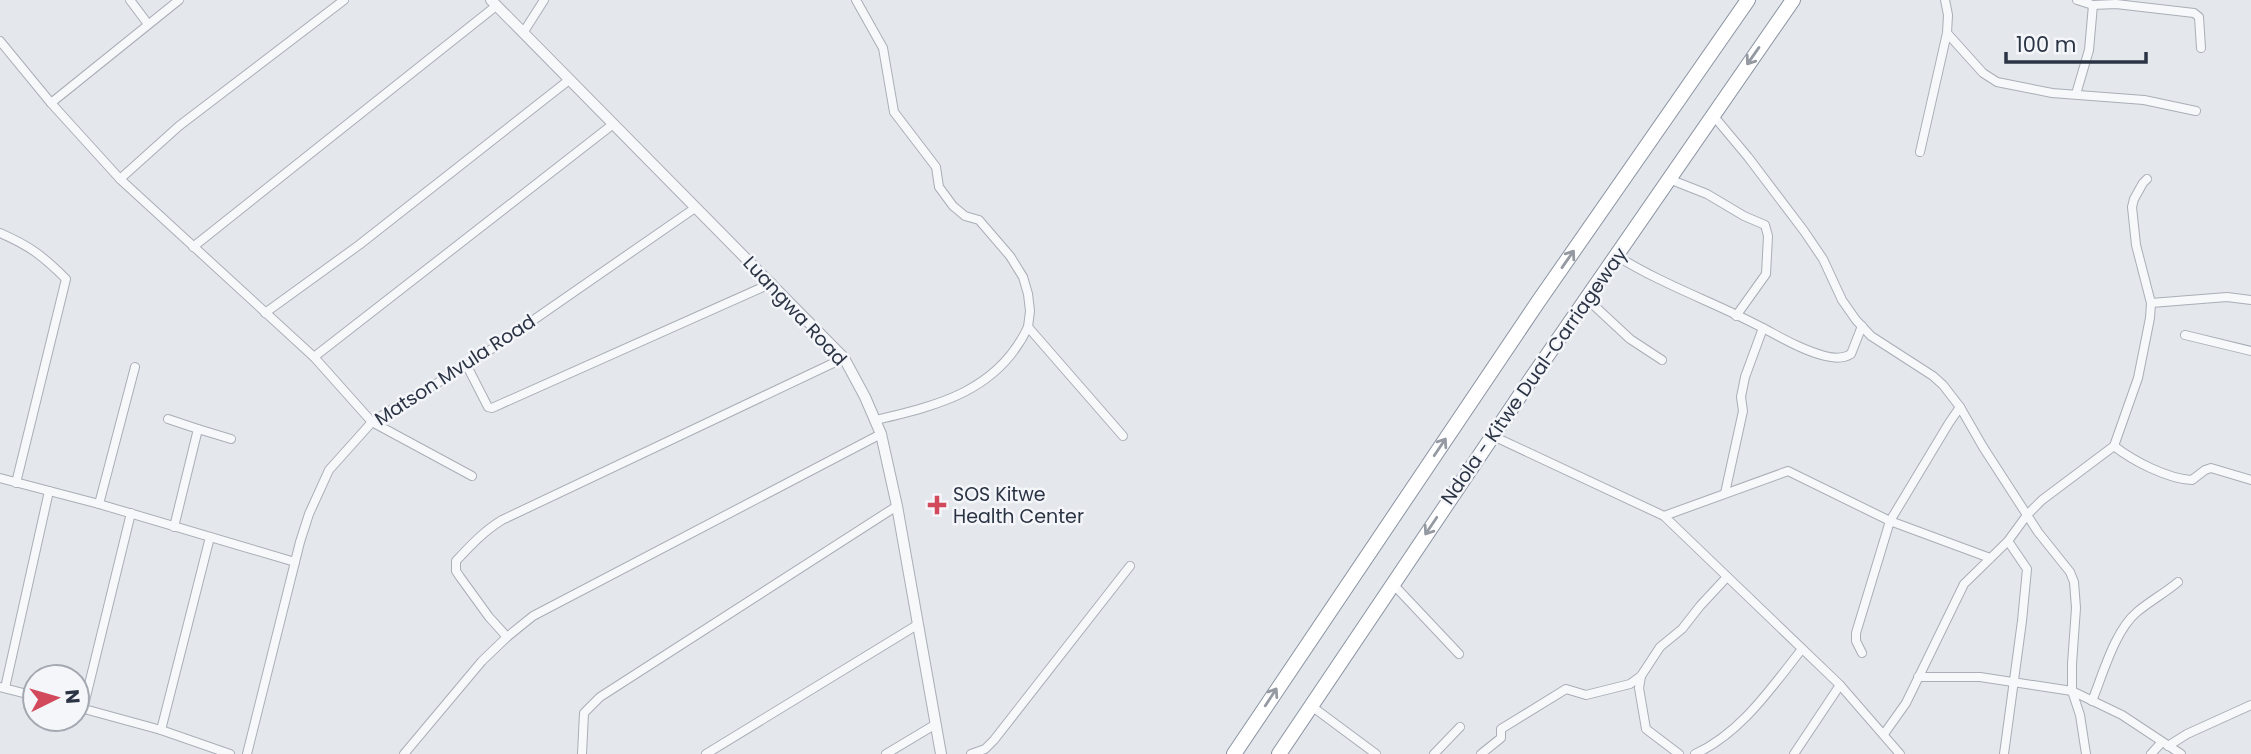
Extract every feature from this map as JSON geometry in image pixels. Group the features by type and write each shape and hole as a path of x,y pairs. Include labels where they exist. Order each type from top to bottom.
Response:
{"highway":[{"name":"Ndola - Kitwe Dual-Carriageway","path":"1234,754 1538,302 1748,0"},
{"name":"Ndola - Kitwe Dual-Carriageway","path":"1279,754 1392,583 1712,114 1793,0"}],"street":[{"path":"130,0 148,24"},
{"path":"51,103 178,0"},
{"path":"120,179 179,126 344,0"},
{"path":"523,33 544,0"},
{"path":"856,0 883,48 894,112 936,167 939,187 953,206 965,216 979,220 1010,256 1023,278 1030,311 1021,342 991,375 971,390 922,409 876,420"},
{"path":"1920,152 1947,33 1945,0"},
{"path":"2077,0 2093,5 2116,4 2194,13 2199,17 2201,48"},
{"path":"193,247 493,3"},
{"name":"Luangwa Road","path":"493,3 844,358 881,433 897,506 941,754"},
{"path":"2076,94 2089,50 2093,5"},
{"path":"1947,33 1983,73 1997,82 2052,93 2144,100 2196,111"},
{"path":"0,41 51,103 120,179 314,357 372,422 472,477"},
{"path":"265,313 359,245 569,80"},
{"path":"1712,114 1804,231 1823,259 1842,300 1862,326 1871,336 1944,385 2038,532 2067,566 2074,582 2076,608 2072,691 2080,715 2086,754"},
{"path":"314,357 612,125"},
{"path":"1669,179 1707,194 1765,225 1768,236 1766,274 1736,316"},
{"path":"1884,734 1906,703 1964,584 2008,541 2042,500 2114,446 2138,378 2150,318 2151,303 2136,245 2132,207 2147,179"},
{"name":"Matson Mvula Road","path":"247,754 295,562 309,514 329,470 372,422 467,366 695,208"},
{"path":"0,233 41,254 66,279 16,483"},
{"path":"1617,256 1654,278 1802,348 1826,356 1847,357 1854,349 1862,326"},
{"path":"467,366 488,407 492,408 772,284"},
{"path":"2151,303 2227,297 2251,300"},
{"path":"1587,299 1630,339 1662,360"},
{"path":"1027,327 1123,436"},
{"path":"1725,493 1743,411 1741,397 1745,377 1763,328"},
{"path":"2185,335 2251,351"},
{"path":"508,637 489,617 456,571 456,561 484,531 532,505 844,358"},
{"path":"99,504 135,367"},
{"path":"1862,653 1856,641 1856,633 1890,521 1960,407"},
{"path":"168,419 231,439"},
{"path":"174,527 198,429"},
{"path":"404,754 482,661 533,616 881,433"},
{"path":"1493,436 1664,516 1840,685 1900,754"},
{"path":"2114,446 2127,456 2176,478 2192,480 2211,468 2251,480"},
{"path":"1664,516 1788,471 1890,521 1990,558"},
{"path":"0,478 131,513 295,562"},
{"path":"21,692 2,687 49,491"},
{"path":"582,754 584,713 600,697 897,506"},
{"path":"91,666 131,513"},
{"path":"161,730 210,537"},
{"path":"2004,754 2027,569 2008,541"},
{"path":"971,754 985,750 994,740 1130,566"},
{"path":"1482,754 1501,738 1501,729 1566,689 1586,695 1630,684 1641,676 1660,647 1682,629 1726,578"},
{"path":"2092,701 2123,628 2137,612 2178,582"},
{"path":"1392,583 1459,654"},
{"path":"706,754 917,625"},
{"path":"1695,754 1722,740 1737,726 1802,649"},
{"path":"1641,676 1639,688 1646,729 1679,754"},
{"path":"1918,677 1966,676 2072,691 2123,715 2181,754"},
{"path":"1794,754 1840,685"},
{"path":"1310,705 1376,754"},
{"path":"2151,754 2165,744 2251,705"},
{"path":"91,711 161,730 230,754"},
{"path":"887,754 936,724"},
{"path":"1434,754 1460,727"}],"place":[{"name":"SOS Kitwe Health Center","path":"937,505"}]}
